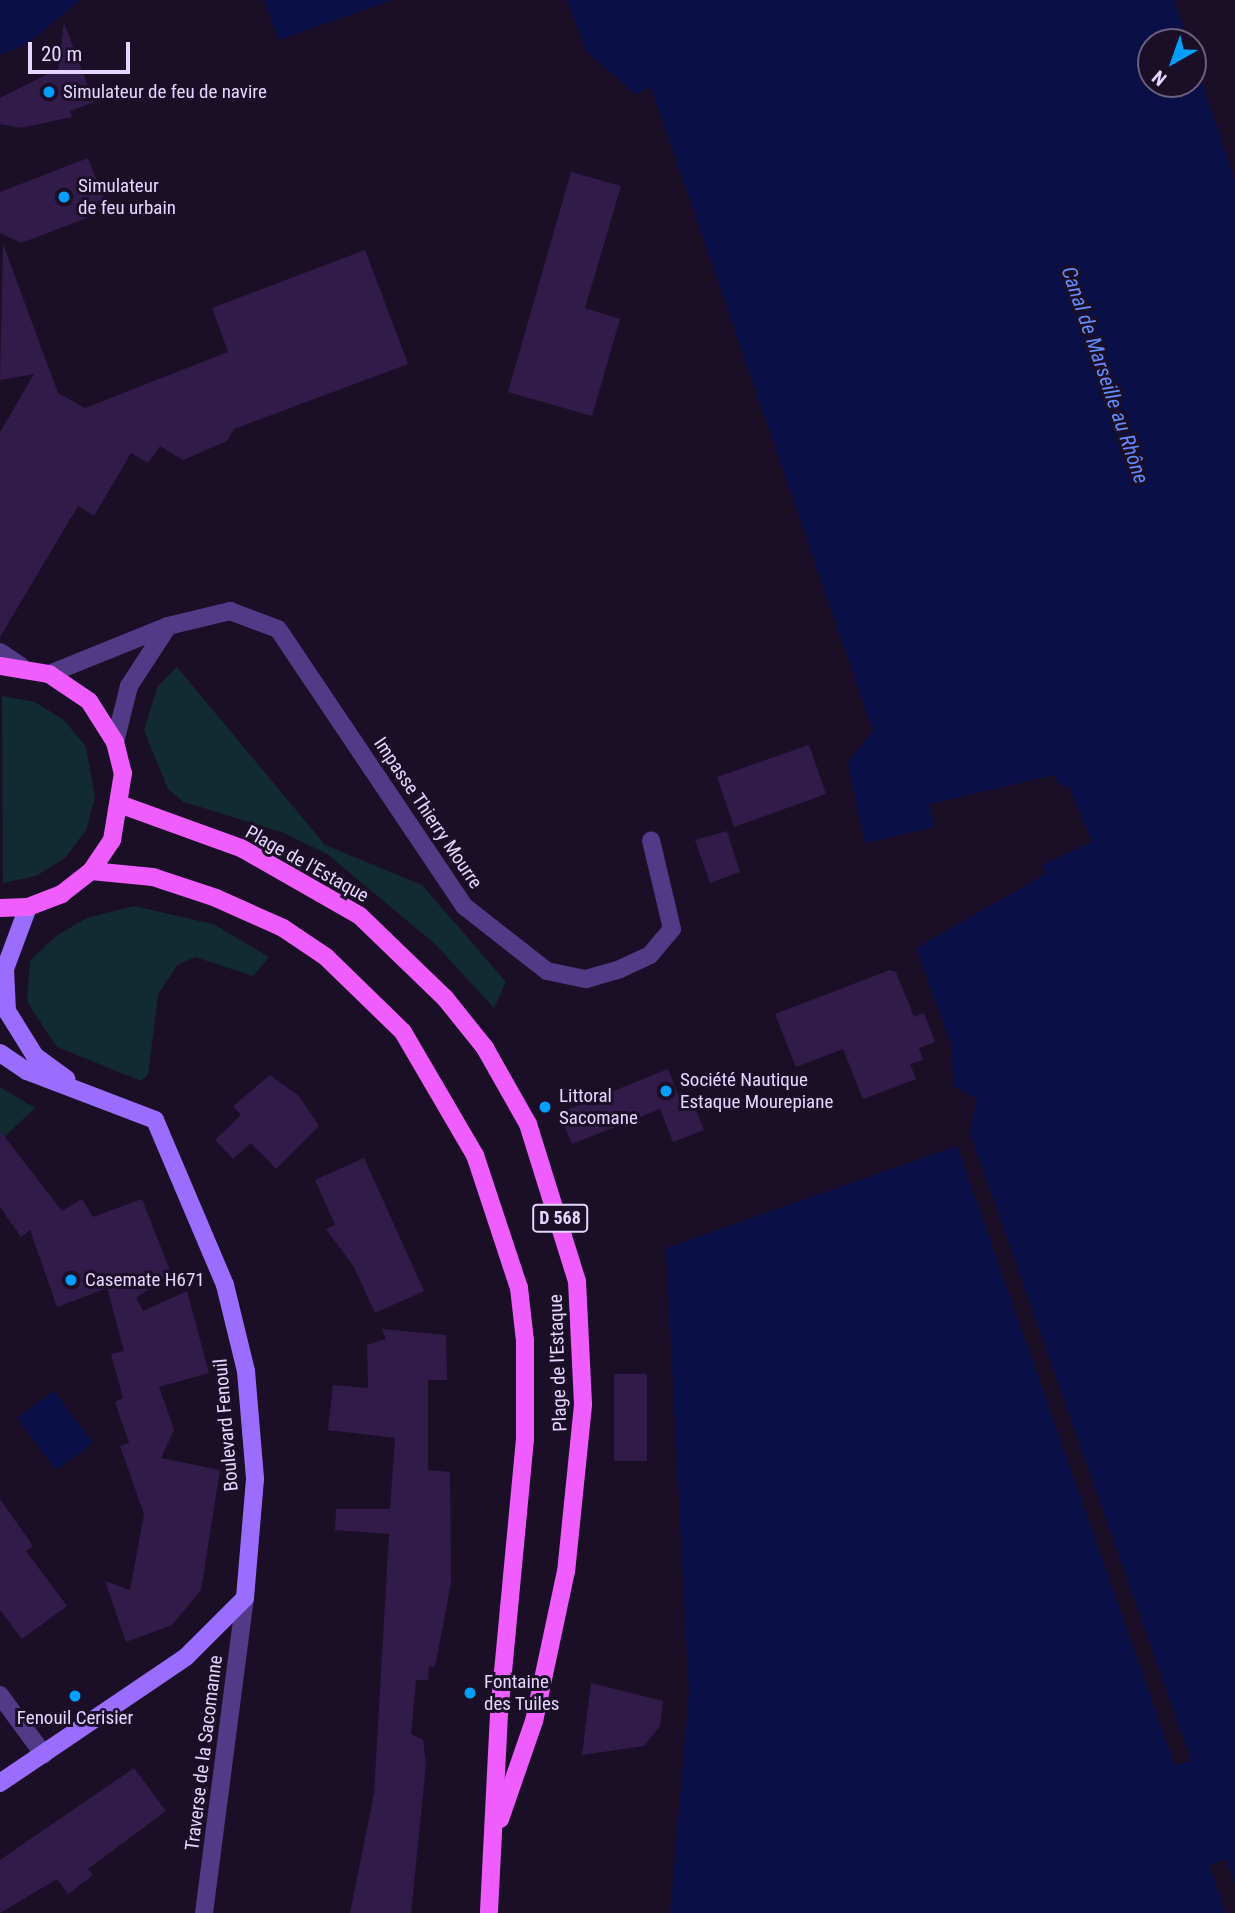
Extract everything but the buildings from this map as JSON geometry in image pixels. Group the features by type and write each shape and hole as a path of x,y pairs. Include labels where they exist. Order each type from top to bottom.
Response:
{"main road":[{"path":"0,666 21,666 49,674 89,701 115,742 122,805 112,840 91,871 62,894 28,907 0,908"},
{"name":"Plage de l'Estaque","path":"122,805 242,848 360,916 445,998 485,1048 528,1124 577,1281 582,1442 566,1571 534,1721 494,1837"},
{"name":"Plage de l'Estaque","path":"91,871 153,877 216,898 284,928 326,957 403,1032 475,1155 519,1288 525,1341 525,1439 489,1913"}],"street":[{"name":"Impasse Thierry Mourre","path":"49,674 168,626 230,611 278,629 464,906 547,971 586,979 620,970 649,955 672,929 651,840"},
{"path":"115,742 130,686 168,626"},
{"path":"0,652 21,666"},
{"name":"Boulevard Fenouil","path":"28,907 3,972 7,1012 35,1056 81,1089"},
{"name":"Boulevard Fenouil","path":"0,1053 27,1072 81,1089 155,1120 225,1285 246,1371 255,1479 245,1598"},
{"path":"0,1783 186,1657 245,1598"},
{"name":"Traverse de la Sacomanne","path":"204,1913 245,1598"},
{"path":"0,1695 44,1755"}],"shaded area":[{"path":"177,667 325,845 422,885 506,982 494,1008 435,944 327,854 284,833 184,802 168,789 144,730 158,686"},
{"path":"2,696 35,702 64,720 86,747 95,797 86,830 65,858 36,876 3,883"},
{"path":"134,906 213,924 269,957 253,976 195,957 177,965 158,995 148,1075 141,1081 57,1047 27,1002 30,961 56,936 87,918"},
{"path":"0,1087 35,1108 0,1141"}],"water":[{"path":"0,0 80,0 27,44 0,55"},
{"path":"264,0 392,0 279,40"},
{"name":"Canal de Marseille au Rhône","path":"567,0 1174,0 1184,28 1137,28 1137,98 1207,97 1235,180 1235,1884 1226,1859 1209,1865 1226,1913 670,1913 689,1693 666,1248 957,1146 1175,1766 1191,1760 970,1133 977,1099 953,1086 952,1047 916,948 1046,874 1042,865 1092,842 1069,787 1059,785 1055,775 929,804 934,827 865,843 848,762 873,731 651,87 635,94 586,51"},
{"path":"54,1391 93,1443 56,1470 17,1418"}],"place":[{"name":"Simulateur de feu de navire","path":"49,92"},
{"name":"Simulateur de feu urbain","path":"64,197"},
{"name":"Société Nautique Estaque Mourepiane","path":"666,1091"},
{"name":"Littoral Sacomane","path":"545,1107"},
{"name":"Casemate H671","path":"71,1280"},
{"name":"Fontaine des Tuiles","path":"470,1693"},
{"name":"Fenouil Cerisier","path":"75,1696"}]}
